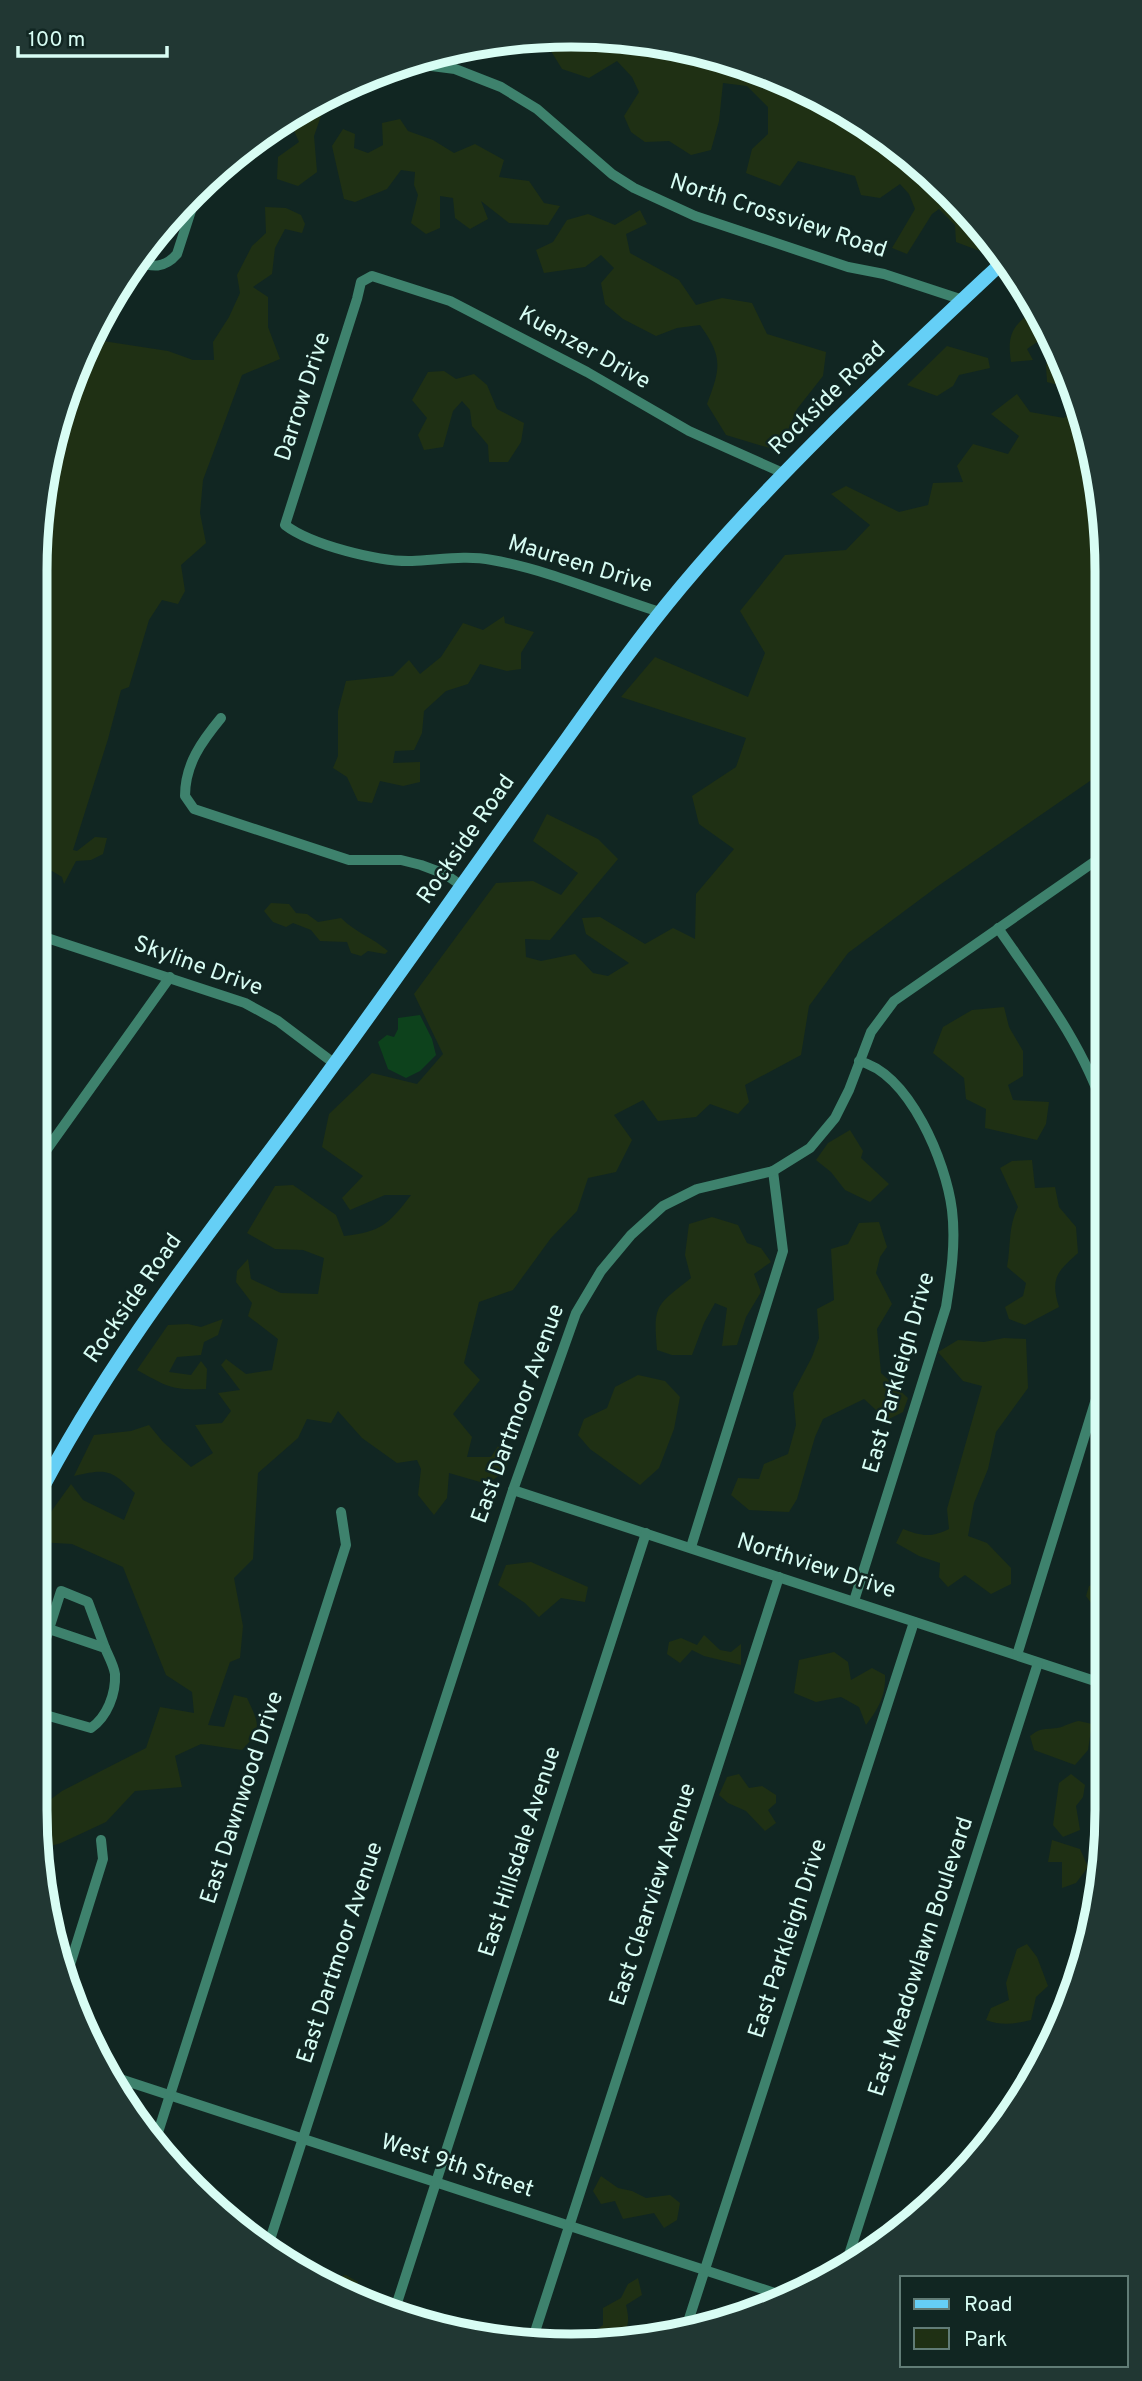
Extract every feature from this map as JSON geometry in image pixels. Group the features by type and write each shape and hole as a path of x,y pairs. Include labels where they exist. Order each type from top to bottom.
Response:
{"main road":[{"name":"Rockside Road","path":"47,1479 106,1377 181,1270 335,1064 544,769 660,612 783,473 997,267"}],"street":[{"name":"North Crossview Road","path":"432,66 455,69 501,87 537,109 612,174 635,188 695,216 848,267 884,274 963,300"},
{"path":"146,265 164,265 177,254 191,212"},
{"name":"Kuenzer Drive","path":"361,282 372,276 450,301 587,372 689,431 783,473"},
{"name":"Darrow Drive","path":"285,525 354,312 361,282"},
{"name":"Maureen Drive","path":"285,525 297,534 365,556 396,561 489,559 515,565 660,612"},
{"path":"221,718 200,744 188,774 185,796 194,810 349,860 401,860 421,865 445,874 462,886"},
{"name":"East Dartmoor Avenue","path":"271,2239 513,1490 576,1313 601,1271 631,1235 663,1206 697,1189 773,1171 810,1148 835,1118 849,1090 871,1032 894,1001 1095,861"},
{"path":"998,928 1075,1043 1095,1085"},
{"name":"Skyline Drive","path":"47,937 244,1003 263,1012 335,1064"},
{"path":"47,1149 170,977"},
{"name":"East Parkleigh Drive","path":"854,1601 946,1307 954,1259 950,1198 944,1173 928,1134 909,1101 888,1076 872,1064 859,1061"},
{"path":"691,1547 783,1251 773,1171"},
{"path":"1017,1656 1095,1402"},
{"name":"Northview Drive","path":"513,1490 1095,1681"},
{"name":"East Dawnwood Drive","path":"157,2132 346,1545 341,1512"},
{"name":"East Hillsdale Avenue","path":"398,2304 646,1533"},
{"name":"East Clearview Avenue","path":"535,2333 779,1577"},
{"path":"47,1635 61,1591 88,1602 115,1673 106,1713 101,1721 91,1728 47,1715"},
{"name":"East Parkleigh Drive","path":"689,2320 914,1622"},
{"path":"49,1629 105,1647"},
{"name":"East Meadowlawn Boulevard","path":"849,2253 1038,1663"},
{"path":"70,1963 103,1859 101,1840"},
{"name":"West 9th Street","path":"122,2080 774,2293"}],"green space":[{"path":"549,48 605,48 673,57 707,65 771,87 833,117 890,155 941,201 984,248 980,251 956,242 955,225 939,209 932,214 907,254 892,248 915,209 909,194 900,184 880,198 861,195 855,176 798,161 780,186 746,173 752,149 768,134 768,107 747,86 723,83 719,121 711,150 691,155 669,141 645,142 631,132 624,116 639,92 632,77 617,61 589,78 562,69"},
{"path":"323,109 314,136 317,172 298,186 277,179 278,157 299,142 293,128"},
{"path":"400,119 408,131 433,140 454,153 475,144 504,160 499,177 529,181 544,203 560,206 548,225 509,223 481,201 488,219 470,229 455,218 453,198 440,196 440,228 426,234 411,223 418,195 414,185 415,172 401,170 387,189 355,202 344,199 332,146 343,129 355,134 354,148 368,153 383,145 382,123"},
{"path":"265,207 286,208 301,215 305,224 302,233 285,229 275,248 272,274 253,287 268,297 268,327 280,359 242,375 203,480 200,513 206,543 181,565 185,591 178,604 162,600 149,620 129,687 121,690 73,850 77,851 95,837 107,838 103,854 91,860 76,861 64,884 62,877 47,871 47,850 50,850 47,849 47,571 52,503 65,435 100,341 168,351 193,360 214,360 213,342 240,293 237,275 252,246 266,233"},
{"path":"640,210 647,224 626,234 630,253 679,280 696,305 722,298 752,303 767,334 826,352 823,376 797,409 779,451 726,435 707,404 715,382 717,364 713,346 700,325 677,328 656,336 623,319 605,304 601,283 614,268 601,255 585,267 544,273 536,250 553,242 567,220 588,214 615,225"},
{"path":"1028,315 1043,343 1040,340 1027,349 1033,360 1011,362 1012,332"},
{"path":"947,346 988,358 990,368 959,375 953,386 937,396 907,385"},
{"path":"1048,356 1061,386 1047,382"},
{"path":"444,371 456,379 474,374 487,385 497,409 524,423 521,442 508,462 489,462 488,445 472,426 470,410 462,401 453,411 443,447 424,450 418,435 427,418 412,400 428,372"},
{"path":"1017,394 1030,412 1064,418 1070,412 1077,435 1085,469 1094,537 1095,778 938,886 848,953 809,1006 801,1055 745,1085 749,1102 738,1114 710,1104 696,1117 658,1121 643,1100 614,1115 632,1140 616,1172 588,1178 577,1211 551,1238 513,1290 479,1302 464,1363 480,1380 453,1414 472,1437 467,1457 491,1457 498,1446 506,1453 507,1470 487,1484 449,1473 447,1498 434,1515 418,1495 421,1469 417,1460 397,1463 362,1438 338,1411 331,1423 307,1419 298,1438 258,1473 253,1559 234,1578 243,1626 240,1658 230,1662 208,1725 224,1727 234,1695 247,1698 257,1726 253,1737 242,1750 201,1744 175,1756 182,1787 135,1791 106,1822 48,1847 47,1802 62,1791 146,1748 160,1707 194,1713 192,1692 166,1675 123,1567 72,1544 47,1543 48,1516 71,1484 83,1500 124,1520 135,1493 127,1485 108,1473 94,1472 74,1476 94,1435 131,1431 149,1425 163,1442 191,1467 213,1453 195,1425 222,1423 231,1411 218,1393 240,1390 221,1365 226,1359 246,1374 272,1370 278,1339 248,1316 252,1303 236,1282 237,1271 248,1259 251,1279 281,1293 318,1294 324,1258 303,1250 275,1249 247,1233 275,1186 293,1185 336,1215 344,1236 367,1232 383,1225 411,1195 385,1195 350,1210 342,1198 363,1176 322,1147 329,1114 372,1073 417,1084 443,1054 414,994 496,883 533,881 561,895 578,873 533,841 547,814 598,839 618,859 550,940 525,939 526,957 541,961 575,954 593,973 608,976 629,963 586,934 582,918 600,917 645,944 673,928 695,939 696,894 734,849 699,824 692,796 736,767 746,738 621,697 655,657 748,697 765,653 740,611 785,555 846,550 870,525 831,494 846,486 899,512 928,505 933,483 963,482 957,466 973,444 1008,454 1019,436 991,414"},
{"path":"504,616 505,623 534,632 521,653 521,669 507,671 480,664 468,684 446,691 424,711 422,733 414,750 395,751 393,763 420,762 420,782 403,786 380,781 372,803 358,801 347,777 333,768 338,756 338,711 346,681 393,676 409,660 420,674 441,657 463,623 483,630"},
{"path":"271,903 289,904 296,913 307,914 318,922 341,918 388,951 385,954 368,951 361,956 351,953 347,942 320,941 311,930 293,923 286,927 273,922 264,911"},
{"path":"1004,1007 1009,1027 1023,1051 1023,1076 1008,1085 1013,1100 1049,1102 1046,1124 1037,1140 985,1128 986,1109 966,1099 964,1078 933,1053 943,1027 972,1010"},
{"path":"850,1130 863,1151 861,1158 889,1184 870,1202 845,1190 831,1172 816,1160 828,1143"},
{"path":"1032,1160 1035,1188 1055,1187 1059,1207 1076,1227 1078,1253 1057,1276 1055,1289 1059,1307 1025,1325 1009,1319 1005,1307 1023,1296 1026,1283 1007,1267 1011,1229 1018,1207 1000,1168 1012,1161"},
{"path":"712,1217 738,1225 747,1243 761,1248 771,1262 754,1274 761,1292 746,1317 737,1345 722,1346 727,1308 715,1303 692,1355 672,1355 657,1350 656,1323 659,1307 691,1278 685,1255 689,1224"},
{"path":"879,1222 887,1247 880,1257 876,1273 892,1304 877,1329 881,1373 908,1398 903,1412 887,1420 864,1399 823,1419 797,1499 789,1512 749,1510 731,1495 738,1478 759,1479 764,1464 788,1454 796,1425 793,1393 819,1338 817,1309 834,1300 831,1249 848,1244 859,1223"},
{"path":"223,1319 218,1335 204,1342 201,1355 177,1357 169,1372 191,1375 201,1361 207,1369 206,1389 170,1386 137,1370 168,1325 188,1324 201,1327"},
{"path":"1004,1338 1026,1339 1028,1388 996,1432 988,1469 974,1503 968,1536 987,1543 1011,1568 1011,1584 991,1594 965,1575 948,1587 939,1577 940,1563 919,1556 896,1543 903,1529 926,1535 949,1529 947,1509 982,1386 963,1381 938,1352 958,1340 984,1342"},
{"path":"638,1375 665,1381 680,1397 674,1429 659,1468 640,1485 590,1449 578,1435 584,1419 607,1408 615,1387"},
{"path":"531,1562 588,1587 585,1602 561,1598 539,1617 525,1603 498,1585 506,1565"},
{"path":"1095,1583 1095,1608 1086,1596 1089,1586"},
{"path":"704,1635 720,1650 731,1652 741,1644 741,1665 704,1656 692,1650 680,1663 667,1654 669,1642 681,1638 697,1645"},
{"path":"834,1652 848,1662 851,1680 872,1668 885,1675 880,1702 866,1725 859,1707 841,1697 816,1702 794,1693 799,1660"},
{"path":"1079,1721 1092,1724 1088,1750 1075,1765 1034,1750 1030,1736 1034,1733"},
{"path":"739,1774 749,1788 762,1786 776,1795 776,1803 768,1810 776,1823 765,1831 746,1811 728,1803 719,1795 727,1777"},
{"path":"1071,1774 1085,1785 1083,1797 1076,1806 1080,1830 1063,1837 1053,1825 1059,1783"},
{"path":"1052,1840 1080,1849 1088,1867 1076,1883 1062,1888 1062,1862 1048,1862"},
{"path":"1027,1944 1037,1957 1048,1986 1036,1997 1031,2020 1008,2024 986,2020 991,2008 1009,2000 1006,1983 1017,1949"},
{"path":"601,2176 618,2188 646,2198 670,2195 680,2203 677,2220 664,2228 654,2213 623,2219 615,2201 601,2204 593,2191"},
{"path":"346,2275 358,2282 357,2288 339,2280 335,2278"},
{"path":"638,2278 642,2295 626,2305 628,2324 625,2331 593,2333 603,2325 603,2308 621,2298 628,2284"}],"shaded area":[{"path":"420,1015 432,1039 436,1055 420,1071 406,1078 388,1069 378,1042 387,1035 394,1037 398,1029 398,1018"}]}
